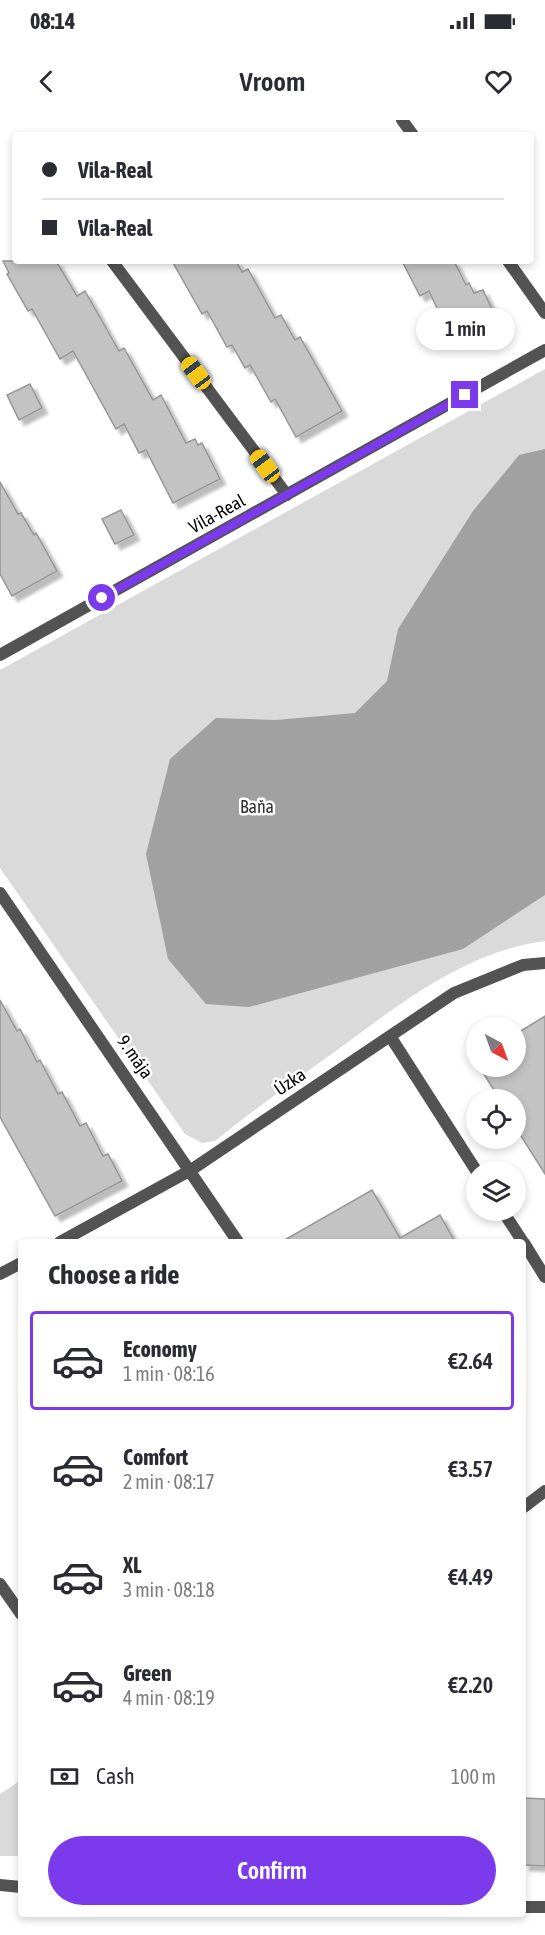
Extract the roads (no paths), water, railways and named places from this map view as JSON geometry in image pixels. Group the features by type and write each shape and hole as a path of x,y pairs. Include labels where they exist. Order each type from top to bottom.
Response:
{"street":[{"path":"114,264 286,495"},
{"path":"510,264 545,314"},
{"name":"Vila-Real","path":"0,655 545,350"},
{"name":"9. mája","path":"0,893 236,1239"},
{"name":"Úzka","path":"65,1239 191,1170 454,993 523,965 545,963"},
{"path":"390,1036 470,1161"},
{"path":"509,1221 520,1239"},
{"path":"526,1248 545,1277"},
{"path":"0,1274 18,1265"},
{"path":"526,1505 545,1491"},
{"path":"0,1584 18,1610"},
{"path":"0,1885 18,1887"},
{"path":"526,1907 545,1907"}],"park label":[{"name":"Baňa","path":"257,807"}]}
